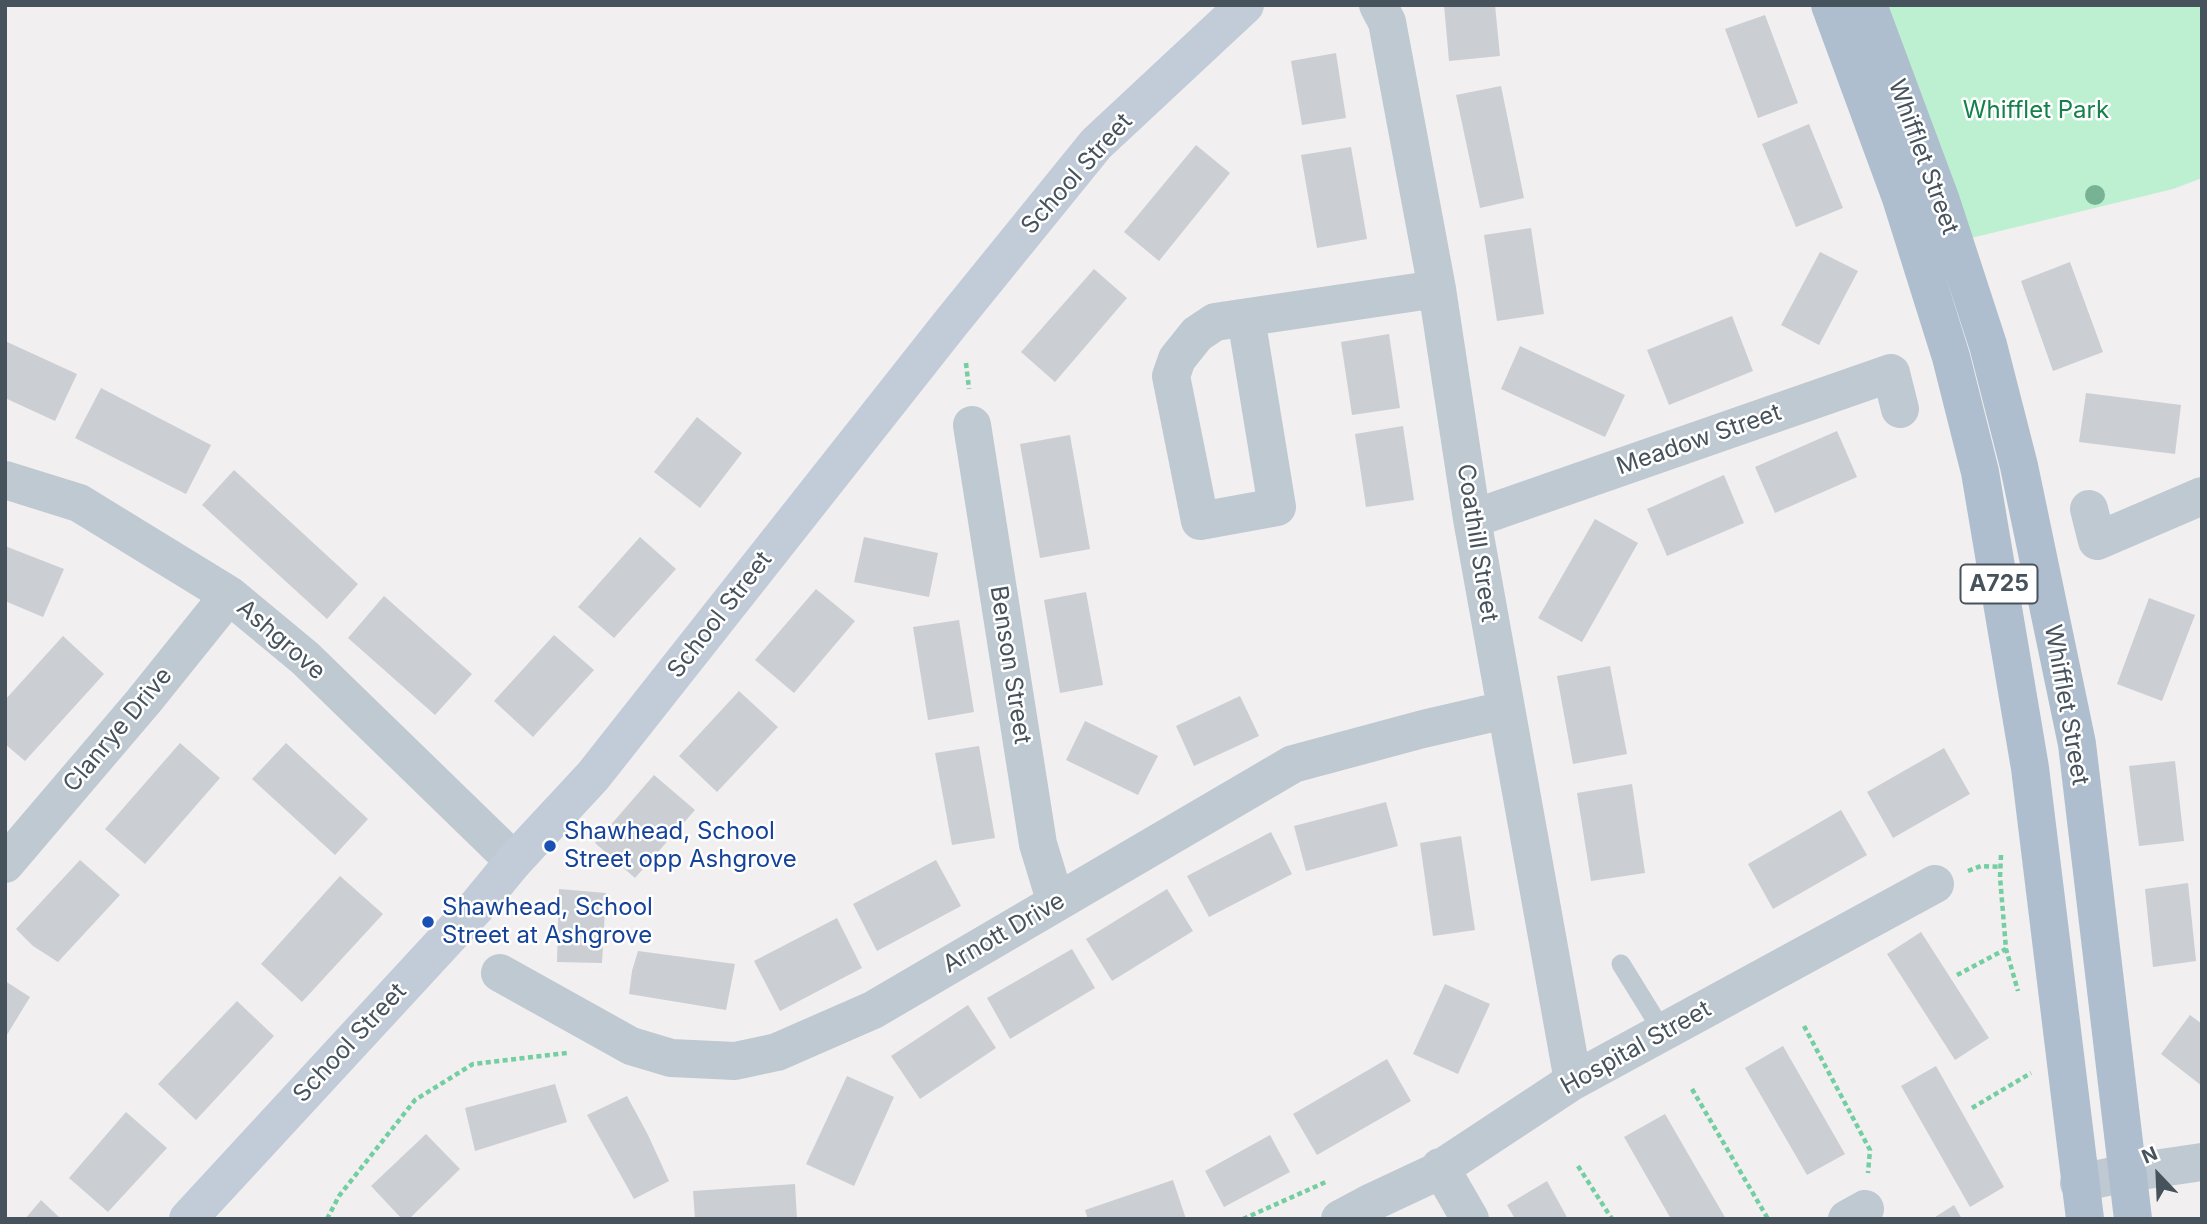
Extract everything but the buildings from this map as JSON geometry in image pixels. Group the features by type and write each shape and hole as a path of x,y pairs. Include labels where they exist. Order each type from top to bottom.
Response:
{"main road":[{"name":"Whifflet Street","path":"1830,5 1901,198 1951,357 1980,472 2032,780 2082,1201"},
{"name":"Whifflet Street","path":"1868,5 1941,201 1988,345 2022,479 2077,744 2133,1219"}],"street":[{"name":"School Street","path":"192,1218 593,776 950,324 1096,144 1245,5"},
{"name":"Coathill Street","path":"1378,5 1387,22 1437,289 1472,519 1573,1081"},
{"path":"1245,318 1277,507 1200,521 1171,376 1177,359 1197,334 1215,322 1437,289"},
{"name":"Meadow Street","path":"1472,519 1891,373 1900,409"},
{"name":"Benson Street","path":"972,425 1038,844 1056,903"},
{"name":"Ashgrove","path":"5,480 79,503 229,595 305,658 514,861"},
{"path":"2089,509 2097,541 2202,496"},
{"name":"Clanrye Drive","path":"5,864 143,702 229,595"},
{"name":"Arnott Drive","path":"500,973 631,1046 671,1058 735,1061 777,1052 873,1010 1293,764 1505,710"},
{"name":"Hospital Street","path":"1340,1219 1433,1174 1573,1081 1935,884"},
{"path":"2082,1201 2127,1173 2202,1162"},
{"path":"1440,1167 1470,1219"}],"lane":[{"path":"1621,964 1663,1032"}],"path":[{"path":"950,324 966,360 972,425"},
{"path":"1957,975 2006,949"},
{"path":"1804,1026 1870,1150 1856,1214"},
{"path":"327,1219 339,1196 415,1100 473,1064 631,1046"},
{"path":"1972,1108 2039,1069"},
{"path":"1692,1089 1768,1219"},
{"path":"1578,1166 1612,1219"}],"green space":[{"name":"Whifflet Park","path":"1887,5 2202,5 2202,178 2173,189 1967,239"}],"place":[{"name":"Shawhead, School Street opp Ashgrove","path":"550,846"},
{"name":"Shawhead, School Street at Ashgrove","path":"428,922"}]}
